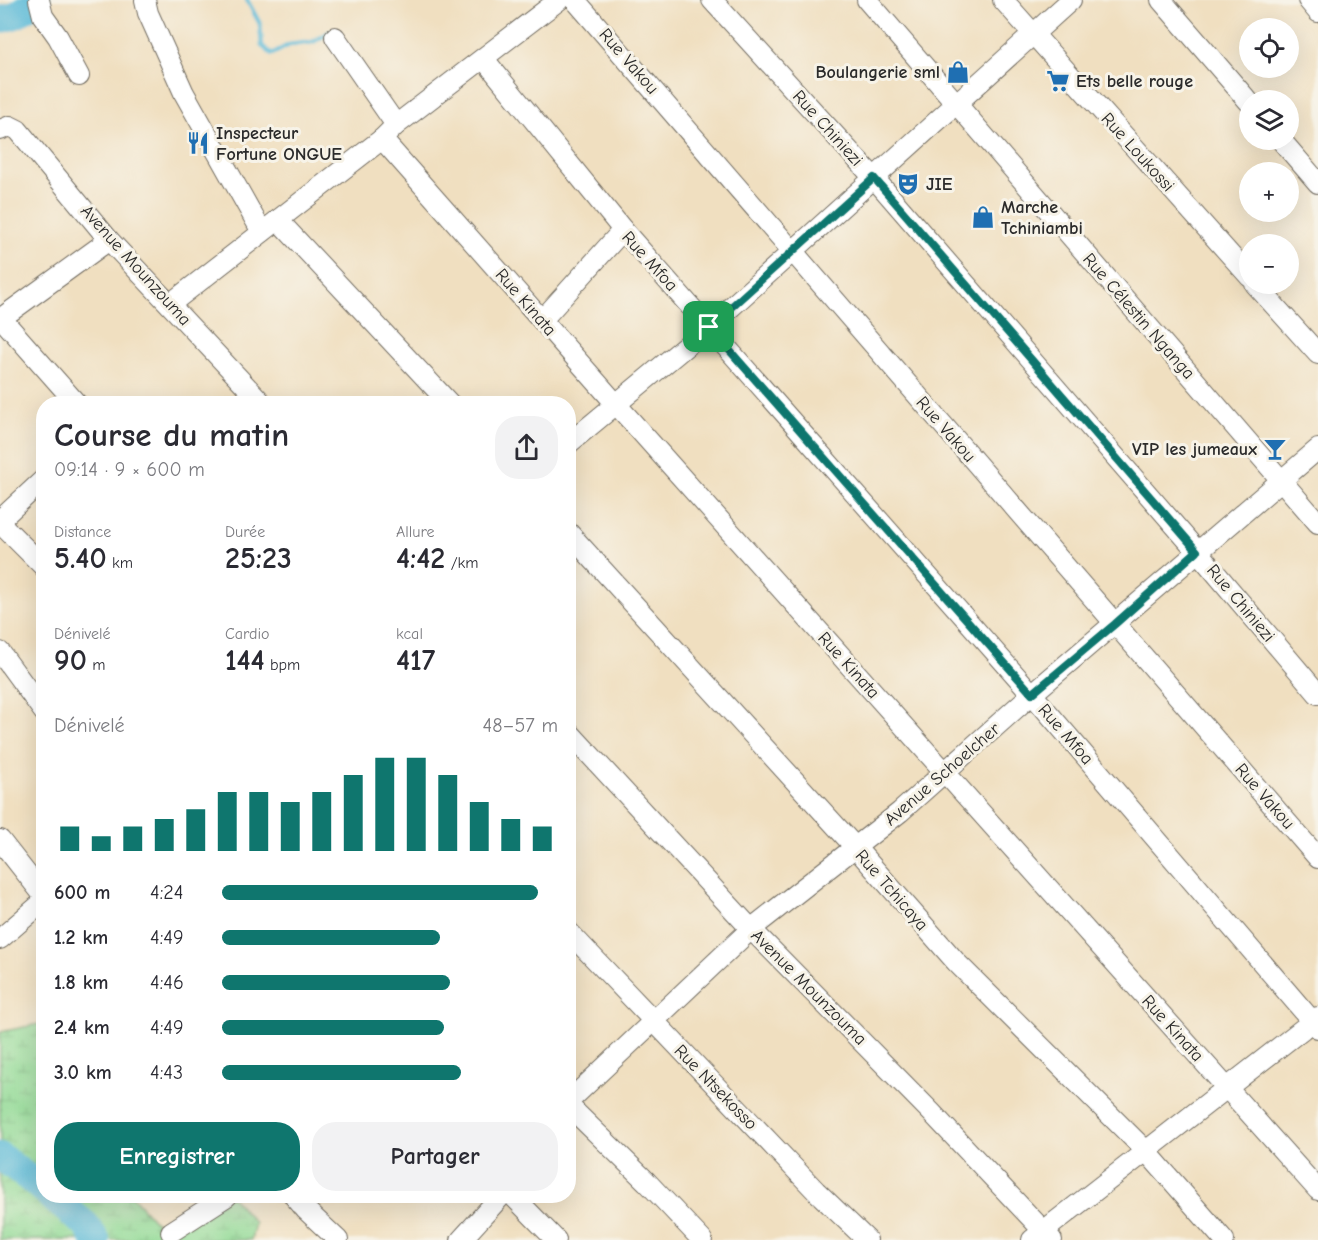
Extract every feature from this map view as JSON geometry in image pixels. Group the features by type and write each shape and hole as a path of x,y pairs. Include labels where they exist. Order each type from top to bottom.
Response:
{"street":[{"path":"39,0 43,16 58,37 79,76"},
{"path":"145,0 148,13 184,93 262,232"},
{"path":"170,304 559,0"},
{"name":"Rue Vakou","path":"575,0 1318,858"},
{"name":"Rue Chiniezi","path":"712,0 874,178 1318,694"},
{"name":"Rue Célestin Nganga","path":"867,0 1318,523"},
{"name":"Rue Loukossi","path":"1003,0 1239,265"},
{"path":"576,437 709,327 1071,0"},
{"path":"1161,0 1239,90"},
{"path":"1308,0 1318,12"},
{"name":"Rue Kinata","path":"335,37 389,132 542,320 1318,1190"},
{"name":"Rue Mfoa","path":"484,58 623,230 1032,694 1316,1023"},
{"name":"Avenue Mounzouma","path":"5,128 18,130 109,240 256,396"},
{"path":"1290,150 1318,183"},
{"path":"278,220 443,396"},
{"path":"542,320 623,230"},
{"path":"70,396 1,319 109,240"},
{"path":"1265,294 1318,354"},
{"name":"Avenue Schoelcher","path":"576,1095 751,929 900,812 1032,694 1318,449"},
{"path":"36,487 0,521 36,559"},
{"name":"Rue Tchicaya","path":"576,541 855,847 957,963 1146,1151 1224,1240"},
{"path":"0,652 36,701"},
{"name":"Avenue Mounzouma","path":"576,740 751,929 932,1112 1043,1237"},
{"path":"0,840 36,886"},
{"path":"0,939 36,908"},
{"name":"Rue Ntsekosso","path":"576,939 816,1191 867,1240"},
{"path":"1043,1237 1226,1088 1316,1023"},
{"path":"576,1111 702,1240"},
{"path":"171,1232 216,1203"},
{"path":"300,1203 338,1240"},
{"path":"461,1240 495,1203"},
{"path":"520,1203 556,1240"}],"green space":[{"path":"36,1025 36,1203 138,1203 166,1234 219,1203 237,1203 255,1223 251,1240 0,1240 0,1032"}],"waterway":[{"path":"247,0 260,24 262,46 272,54 289,45 313,42 330,32"},
{"path":"0,20 16,15 36,1"},
{"path":"0,1156 36,1184"},
{"path":"59,1203 86,1225 96,1240"}],"place":[{"name":"Boulangerie sml","path":"958,72"},
{"name":"Ets belle rouge","path":"1058,81"},
{"name":"Inspecteur Fortune ONGUE","path":"198,143"},
{"name":"JIE","path":"908,184"},
{"name":"Marche Tchiniambi","path":"983,217"},
{"name":"VIP les jumeaux","path":"1275,449"}],"route":[{"path":"874,178 1197,551 1032,694 709,327 874,178"}]}
